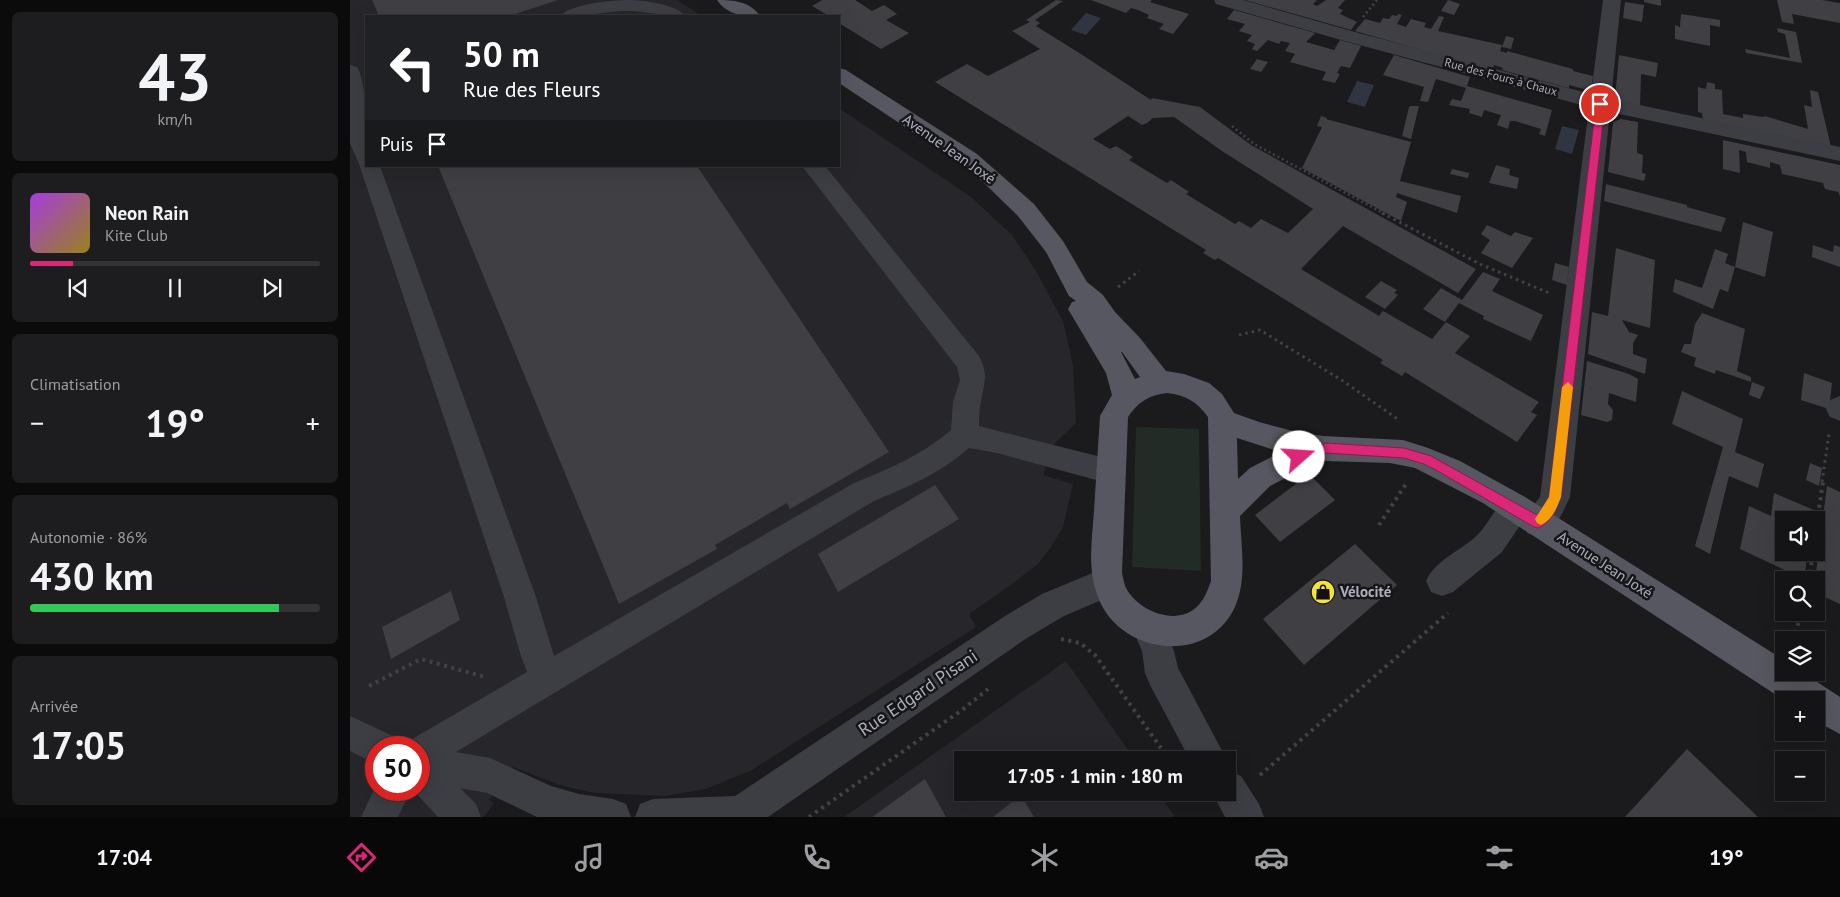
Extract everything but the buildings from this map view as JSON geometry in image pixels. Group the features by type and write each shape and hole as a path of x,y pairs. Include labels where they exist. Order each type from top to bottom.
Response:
{"main road":[{"path":"726,0 749,15"},
{"name":"Avenue Jean Joxé","path":"840,75 953,149 991,177 1026,210 1055,247 1078,289 1094,302 1106,319 1131,345 1159,382"},
{"name":"Avenue Jean Joxé","path":"1078,289 1079,306 1119,371 1126,396"},
{"path":"1159,382 1180,383 1199,391 1215,405 1221,420 1227,581 1223,597 1214,612 1201,623 1184,630 1166,632 1148,628 1133,621 1121,610 1112,597 1107,582 1114,416 1126,396 1142,386 1159,382"},
{"name":"Avenue Jean Joxé","path":"1221,420 1263,436 1298,445 1388,451 1404,453 1427,460 1526,515 1799,691"},
{"name":"Avenue Jean Joxé","path":"1224,512 1260,477 1299,457 1326,448"},
{"name":"Avenue Jean Joxé","path":"1825,708 1840,718"}],"street":[{"name":"Rue des Fours à Chaux","path":"1223,0 1600,104 1840,154"},
{"path":"1447,595 1490,542 1526,515 1550,508 1555,497 1612,0"},
{"path":"573,15 593,8 619,4 644,4 662,8 674,15"},
{"path":"355,77 352,93 355,117 365,155"},
{"path":"369,167 516,588 536,653 547,678"},
{"path":"430,747 864,492 912,474 941,455 964,435 967,402 973,380 970,364 814,167"},
{"path":"964,435 997,441 1111,470"},
{"name":"Rue Edgard Pisani","path":"738,816 1016,627 1054,605 1107,582"},
{"path":"1148,628 1158,651 1162,673 1204,751"},
{"path":"350,733 365,740"},
{"path":"430,764 490,776 547,803 579,812 613,817"},
{"path":"430,782 463,817"},
{"path":"379,817 387,801"},
{"path":"653,817 738,816"}],"path":[{"path":"1232,126 1254,144 1294,167 1480,264 1558,296"},
{"path":"1239,335 1260,330 1343,381 1403,423"},
{"path":"1818,511 1828,438 1835,412 1840,408"},
{"path":"1379,525 1406,484"},
{"path":"1236,800 1447,595"},
{"path":"1053,643 1060,639 1069,639 1088,647 1096,655 1163,751"},
{"path":"369,686 421,659 484,675 486,680"},
{"path":"810,817 962,710 990,688"}],"shaded area":[{"path":"350,0 677,0 700,15 365,15 365,167 840,167 840,109 971,197 1012,235 1036,271 1063,321 1073,365 1076,423 1056,442 1043,475 1073,484 1063,527 1051,547 1038,564 969,614 976,627 752,770 706,789 665,796 595,793 563,786 513,767 489,800 494,803 484,817 350,817"},
{"path":"1136,427 1199,429 1201,571 1132,567"},
{"path":"1066,661 1129,751 954,751 954,801 1164,801 1175,817 844,817"}],"water":[{"path":"1086,13 1101,18 1086,35 1071,30"},
{"path":"1357,81 1374,85 1365,107 1347,102"},
{"path":"1562,126 1579,130 1572,154 1555,149"}],"slow traffic":[{"path":"1541,519 1550,508 1555,497 1568,387"}],"place":[{"name":"Vélocité","path":"1323,592"}],"route":[{"path":"1299,457 1326,448 1404,453 1440,466 1538,523 1550,508 1555,497 1600,104"}]}
